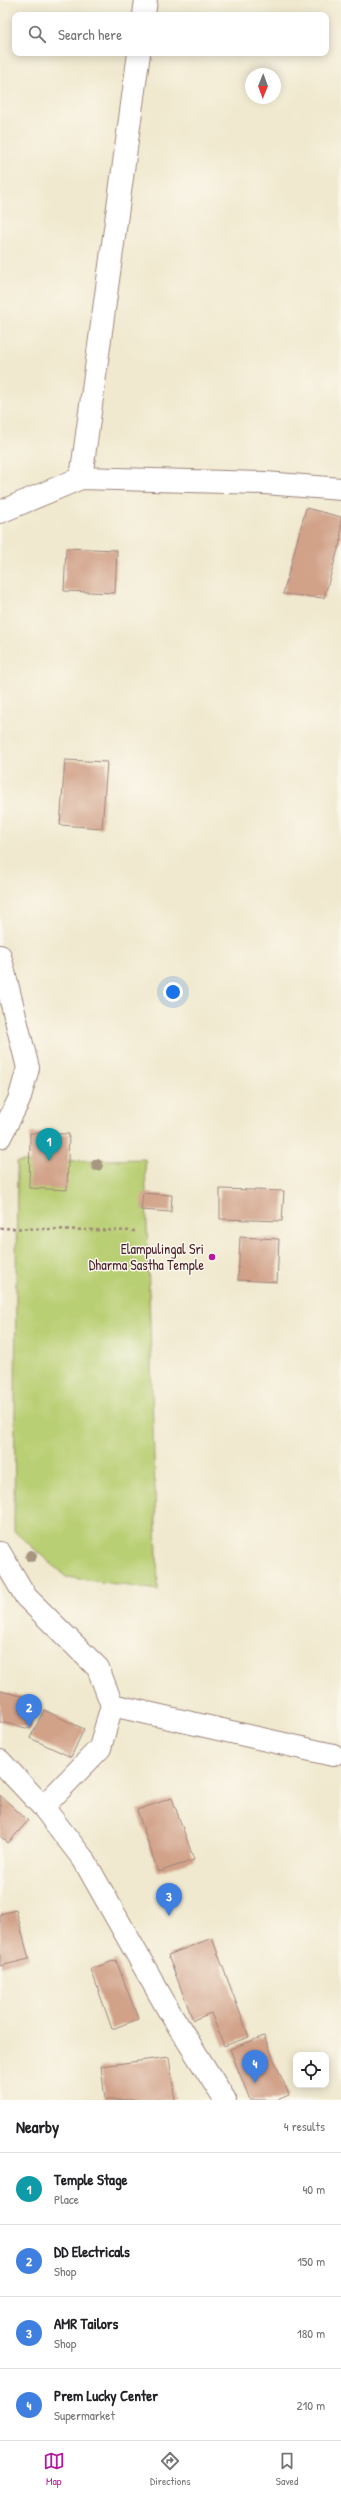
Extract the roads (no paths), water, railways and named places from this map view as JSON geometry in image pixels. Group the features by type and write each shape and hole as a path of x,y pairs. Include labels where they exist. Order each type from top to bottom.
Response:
{"street":[{"path":"144,12 146,0"},
{"path":"81,478 139,56"},
{"path":"0,512 81,478 265,483 341,489"},
{"path":"0,956 28,1068 9,1099 0,1137"},
{"path":"0,1553 26,1597 98,1668 112,1705 100,1748 43,1807"},
{"path":"112,1705 333,1755"},
{"path":"0,1761 43,1807 84,1860 169,2011 225,2100"}],"place":[{"name":"Temple Stage","path":"49,1161"},
{"name":"Elampulingal Sri Dharma Sastha Temple","path":"212,1257"},
{"name":"DD Electricals","path":"29,1727"},
{"name":"AMR Tailors","path":"169,1916"},
{"name":"Prem Lucky Center","path":"255,2083"}]}
